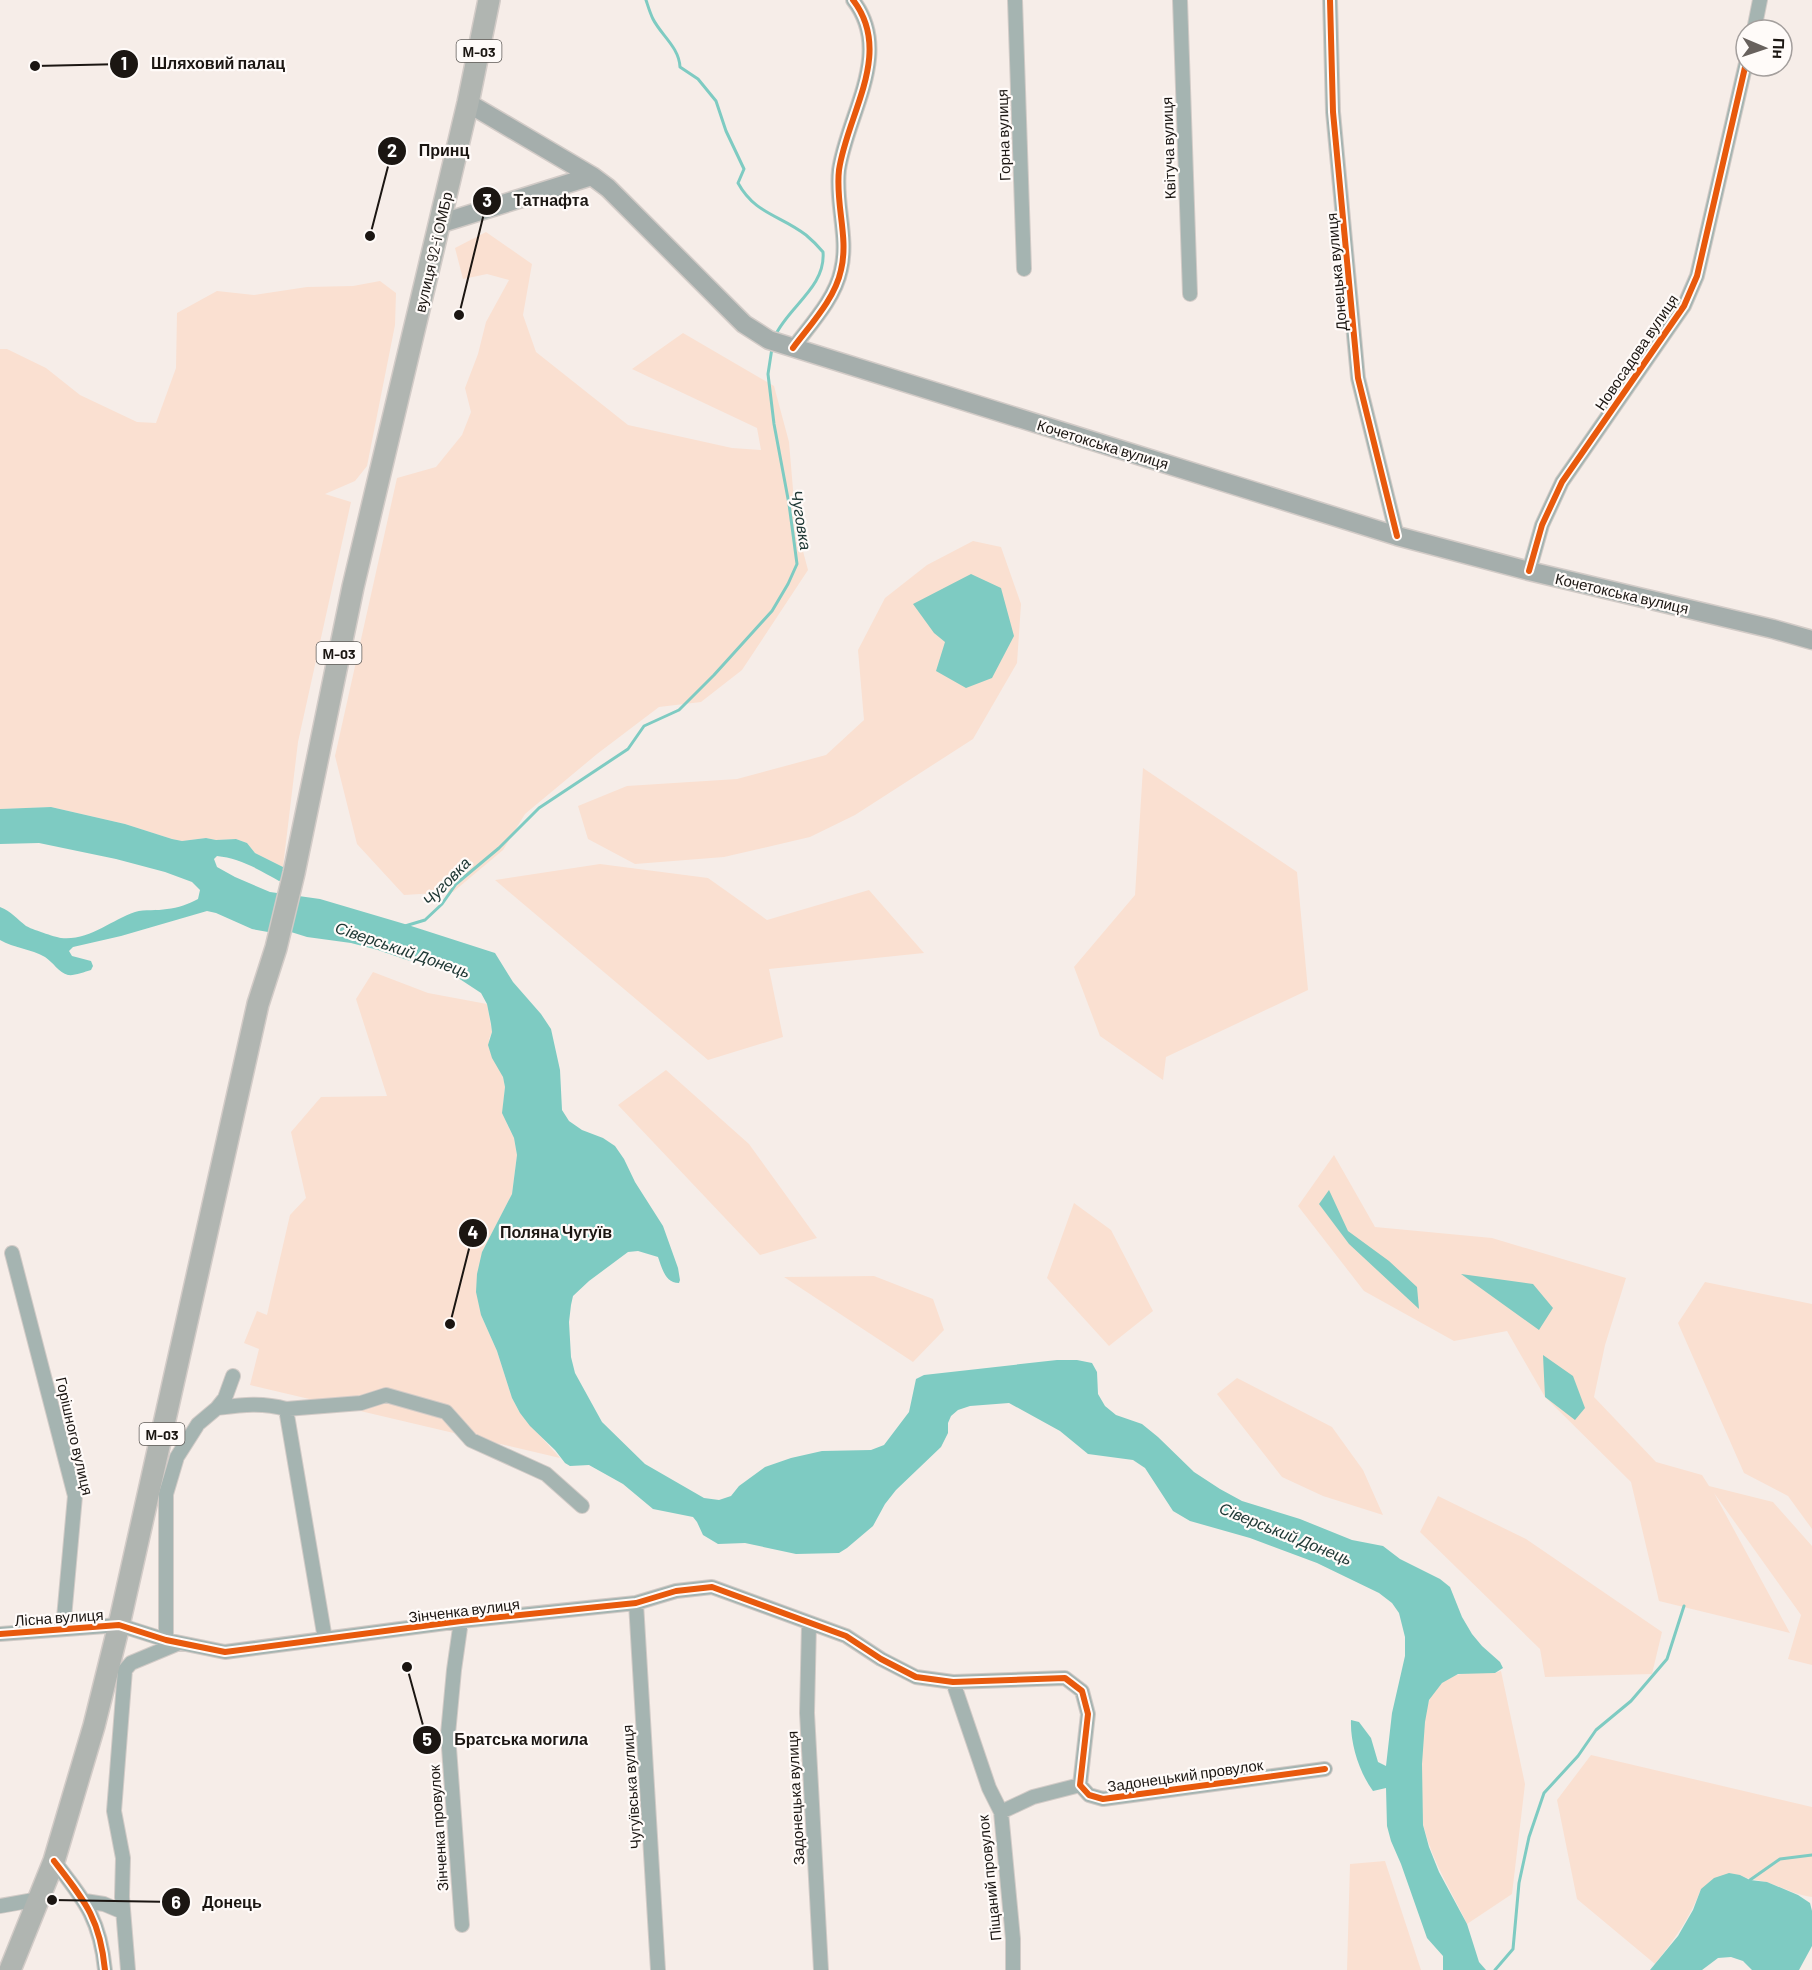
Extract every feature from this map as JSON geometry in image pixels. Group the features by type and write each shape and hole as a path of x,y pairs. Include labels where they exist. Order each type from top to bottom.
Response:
{"highway":[{"name":"вулиця 92-ї ОМБр","path":"119,1625 258,1004 276,948 294,873 353,587 468,103 489,0"},
{"name":"М-03","path":"10,1970 54,1861 94,1726 119,1625"}],"main road":[{"name":"Кочетокська вулиця","path":"468,103 592,176 608,188 744,324 780,344 924,387 1397,537 1529,571 1773,628 1812,640"},
{"path":"439,224 592,176"}],"street":[{"path":"780,344 817,316 834,289 841,270 843,247 838,207 839,171 845,143 866,79 870,46 867,26 861,10 853,0"},
{"name":"Горна вулиця","path":"1015,0 1024,269"},
{"name":"Квітуча вулиця","path":"1180,0 1190,294"},
{"name":"Донецька вулиця","path":"1330,0 1333,112 1358,378 1397,537"},
{"path":"1757,18 1761,0"},
{"name":"Новосадова вулиця","path":"1529,571 1542,525 1562,482 1684,306 1697,276 1743,78"},
{"name":"Горішного вулиця","path":"12,1253 75,1496 63,1629"},
{"path":"128,1970 123,1912 123,1858 114,1811 125,1670 131,1663 173,1642 166,1494 177,1457 198,1424 225,1398 233,1376"},
{"path":"217,1408 242,1404 269,1404 286,1409 361,1403 386,1395 446,1412 471,1440 546,1474 582,1506"},
{"path":"286,1409 325,1639"},
{"name":"Зінченка вулиця","path":"119,1625 173,1642 225,1652 461,1621 636,1603 676,1591 712,1587 809,1624"},
{"name":"Чугуївська вулиця","path":"636,1603 658,1970"},
{"name":"Зінченка провулок","path":"461,1621 448,1734 462,1925"},
{"path":"809,1624 846,1636 881,1659 916,1677 952,1682 1065,1678 1082,1691 1088,1714 1080,1785 1033,1797 1001,1812"},
{"name":"Задонецька вулиця","path":"809,1624 807,1713 821,1970"},
{"name":"Лісна вулиця","path":"0,1634 119,1625"},
{"name":"Піщаний провулок","path":"952,1682 989,1788 1001,1812 1013,1939 1013,1970"},
{"name":"Задонецький провулок","path":"1080,1785 1089,1795 1103,1799 1325,1768"},
{"path":"54,1861 85,1901 97,1926 103,1947 105,1970"},
{"path":"0,1906 39,1899"},
{"path":"85,1901 104,1904 123,1912"}],"shaded area":[{"path":"486,232 532,264 523,315 536,352 628,425 732,448 761,450 757,428 632,369 683,333 774,386 789,442 796,525 808,570 742,670 701,702 659,707 597,754 525,814 503,850 453,892 404,895 357,844 335,756 397,478 436,467 462,435 471,412 465,388 478,354 486,322 509,280 487,274 463,279 455,248"},
{"path":"380,281 396,293 395,325 367,466 355,481 325,494 351,502 298,742 283,867 255,853 247,843 236,839 206,838 182,841 125,824 51,807 0,809 0,349 7,349 46,368 80,395 137,422 156,423 176,368 177,313 217,291 254,295 307,287 353,286"},
{"path":"973,541 1001,547 1021,604 1017,663 973,739 855,815 810,837 724,857 635,864 588,839 578,806 627,786 737,779 826,755 864,720 858,650 885,598 927,565"},
{"path":"1143,768 1297,872 1308,990 1166,1057 1163,1080 1100,1036 1074,967 1135,895"},
{"path":"600,864 708,878 767,920 869,890 924,953 769,969 783,1037 708,1060 495,880"},
{"path":"373,972 428,993 487,1004 492,1032 489,1039 503,1077 505,1087 503,1106 517,1155 512,1194 482,1252 481,1315 497,1351 512,1398 520,1413 560,1458 250,1385 259,1349 244,1343 257,1311 267,1315 290,1215 306,1198 291,1132 321,1097 387,1096 356,999"},
{"path":"666,1070 749,1144 817,1238 760,1255 618,1105"},
{"path":"1334,1155 1375,1227 1492,1238 1626,1278 1605,1345 1594,1397 1656,1462 1702,1475 1709,1486 1773,1502 1812,1546 1812,1665 1788,1659 1801,1615 1714,1493 1790,1633 1659,1601 1631,1482 1545,1397 1507,1331 1454,1341 1364,1291 1298,1206"},
{"path":"1074,1203 1111,1230 1153,1311 1109,1346 1047,1278"},
{"path":"874,1276 933,1299 944,1330 913,1362 784,1277"},
{"path":"1705,1282 1812,1304 1812,1529 1788,1496 1744,1473 1678,1323"},
{"path":"1237,1378 1332,1427 1363,1470 1383,1515 1323,1496 1282,1477 1217,1394"},
{"path":"1438,1496 1526,1539 1662,1632 1652,1674 1545,1677 1540,1649 1420,1532"},
{"path":"1501,1671 1525,1784 1512,1894 1467,1924 1438,1865 1422,1818 1422,1744 1426,1711 1433,1694 1448,1678 1461,1674"},
{"path":"1591,1755 1812,1807 1812,1897 1740,1875 1701,1889 1681,1928 1655,1964 1577,1899 1557,1800"},
{"path":"1385,1861 1421,1970 1347,1970 1350,1864"}],"water":[{"path":"971,574 1001,588 1014,636 992,678 966,688 936,671 945,642 934,633 913,604"},
{"name":"Сіверський Донець","path":"51,807 125,824 182,841 206,838 236,839 247,843 255,853 285,870 282,880 279,881 241,862 217,856 214,859 217,867 235,877 270,892 320,899 495,953 513,982 551,1029 560,1070 562,1110 569,1121 582,1130 603,1138 615,1146 663,1226 678,1268 679,1283 667,1278 658,1257 638,1251 628,1252 573,1296 569,1322 571,1357 575,1373 602,1422 645,1464 704,1498 719,1500 731,1496 739,1486 765,1467 791,1458 822,1451 871,1450 884,1445 909,1412 916,1379 924,1375 1057,1360 1077,1360 1092,1363 1097,1372 1098,1394 1105,1406 1116,1415 1142,1424 1194,1472 1220,1489 1242,1501 1300,1519 1352,1540 1383,1546 1400,1559 1440,1579 1450,1587 1462,1617 1472,1634 1500,1662 1503,1668 1495,1673 1458,1674 1442,1683 1429,1700 1422,1764 1423,1825 1439,1872 1467,1924 1479,1962 1486,1970 1443,1970 1443,1956 1427,1938 1391,1841 1387,1826 1386,1788 1373,1791 1354,1748 1351,1720 1359,1722 1371,1738 1378,1762 1386,1766 1392,1713 1405,1656 1405,1637 1399,1613 1392,1603 1379,1593 1317,1563 1250,1538 1190,1521 1173,1511 1145,1468 1133,1460 1088,1454 1060,1431 1009,1403 970,1406 958,1410 951,1416 948,1433 941,1447 896,1490 873,1526 839,1553 796,1554 745,1543 718,1544 703,1535 693,1517 653,1509 623,1484 589,1465 570,1466 520,1413 512,1398 497,1351 481,1315 476,1292 482,1252 512,1194 517,1155 514,1138 502,1113 505,1087 503,1077 492,1058 488,1045 492,1032 491,1024 487,1004 481,993 446,970 351,943 307,937 291,932 252,929 207,911 121,936 73,947 69,951 72,956 91,961 93,966 91,970 79,974 65,974 45,957 0,940 0,907 26,926 61,938 71,938 90,933 135,912 187,904 198,899 200,890 192,882 165,872 116,859 39,843 0,844 0,809"},
{"path":"1329,1190 1348,1231 1389,1261 1417,1287 1419,1309 1349,1244 1319,1204"},
{"path":"1461,1274 1533,1284 1553,1308 1539,1330"},
{"path":"1543,1355 1573,1376 1585,1408 1575,1420 1545,1397"},
{"path":"1729,1873 1750,1880 1767,1882 1798,1895 1810,1903 1812,1946 1799,1970 1752,1970 1743,1961 1731,1957 1718,1958 1702,1970 1650,1970 1678,1936 1693,1910 1701,1889 1714,1878"}],"waterway":[{"name":"Чуговка","path":"646,0 656,25 673,47 680,67 698,79 716,101 726,131 744,169 738,183 745,193 760,208 806,235 823,252 819,276 775,336"},
{"name":"Чуговка","path":"405,926 425,920 442,904 456,884 499,848 539,808 628,749 644,726 679,710 772,611 797,564 768,374 772,348"},
{"path":"1495,1970 1513,1949 1519,1883 1529,1837 1544,1793 1578,1756 1596,1730 1631,1701 1667,1659 1684,1606"},
{"path":"1750,1884 1750,1880 1780,1859 1812,1855"}],"cycle path":[{"path":"793,348 828,301 841,270 844,245 838,183 839,170 869,62 869,41 864,20 853,0"},
{"path":"1330,0 1333,112 1358,378 1397,536"},
{"path":"1529,571 1542,525 1562,482 1684,306 1697,276 1743,78"},
{"path":"0,1634 119,1625 166,1640 225,1652 461,1621 636,1603 676,1591 712,1587 846,1636 881,1659 916,1677 953,1682 1065,1678 1082,1691 1088,1714 1080,1785 1089,1795 1103,1799 1325,1769"},
{"path":"54,1861 82,1899 95,1923 105,1970"}],"place":[{"name":"Шляховий палац","path":"35,66"},
{"name":"Принц","path":"370,236"},
{"name":"Татнафта","path":"459,315"},
{"name":"Поляна Чугуїв","path":"450,1324"},
{"name":"Братська могила","path":"407,1667"},
{"name":"Донець","path":"52,1900"}]}
